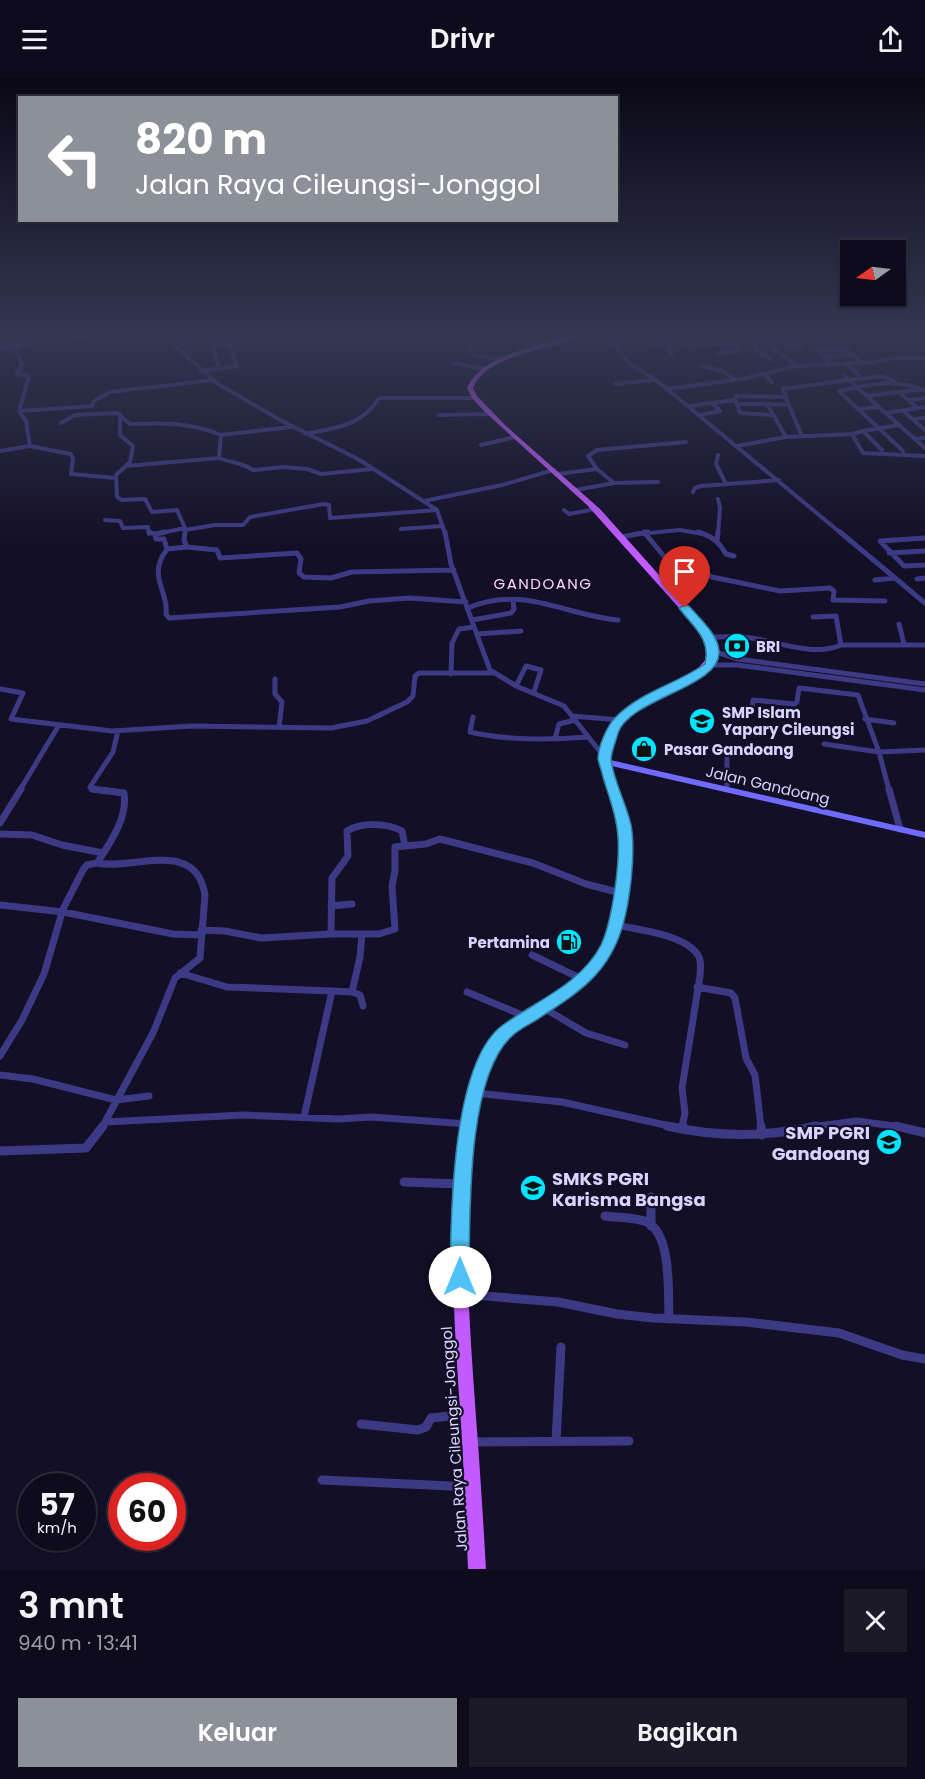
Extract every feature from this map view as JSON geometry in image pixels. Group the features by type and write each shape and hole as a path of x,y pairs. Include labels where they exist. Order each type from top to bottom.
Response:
{"main road":[{"path":"483,407 595,508 675,596 708,637 713,651 710,665 698,674 639,705 620,720 613,729 605,760"},
{"name":"Jalan Raya Cileungsi-Jonggol","path":"477,1569 460,1294 461,1184 469,1124 475,1093 489,1052 506,1031 583,979 607,948 615,926 621,893 625,866 625,832 605,760"}],"street":[{"path":"20,407 19,411 26,421 30,446"},
{"path":"19,411 87,407"},
{"path":"258,407 305,434 346,453 437,510 454,570 483,653 494,674"},
{"path":"305,434 344,427 373,412 375,407"},
{"path":"690,407 925,603"},
{"path":"700,415 720,411 716,407"},
{"path":"738,407 740,413 771,415"},
{"path":"768,407 786,437"},
{"path":"790,407 802,436"},
{"path":"856,407 903,451"},
{"path":"859,409 879,407 925,448"},
{"path":"886,413 925,407"},
{"path":"61,409 61,423 75,415 120,414"},
{"path":"903,411 924,428"},
{"path":"120,414 124,421 130,424 174,423 199,426 221,435 292,427"},
{"path":"120,414 120,435 133,446 131,461 120,469 116,478 119,498 145,499 152,512 176,510 185,529 187,547"},
{"path":"439,415 490,414"},
{"path":"913,419 925,418"},
{"path":"737,446 786,437 852,435 863,430 899,425"},
{"path":"863,430 882,450"},
{"path":"219,458 221,435"},
{"path":"852,435 863,453 925,456"},
{"path":"481,445 515,437"},
{"path":"915,439 925,438"},
{"path":"614,483 597,469 588,456 597,450 686,442"},
{"path":"0,451 30,446 71,454 73,459 71,474 116,478"},
{"path":"718,455 717,464 726,484"},
{"path":"125,466 219,458 231,463 243,463 253,470 277,467 307,469 314,474 321,474 373,469"},
{"path":"424,501 556,472 597,469"},
{"path":"693,492 695,488 779,480"},
{"path":"576,490 614,483 658,482"},
{"path":"717,540 720,509 718,499"},
{"path":"105,520 120,522 123,528 147,527 149,534 155,534 215,525 243,525 250,517 324,504 329,505 330,518 437,510"},
{"path":"564,510 569,514 595,508"},
{"path":"401,529 443,526"},
{"path":"621,537 644,532 696,531 717,540 724,547 726,554 734,556"},
{"path":"644,532 667,560 705,565 707,567 705,573 710,576 780,591 830,588 834,591 833,600 841,645"},
{"path":"155,534 156,539 164,539 166,549 159,562 159,573 163,594 168,603 166,614 169,618 340,607 409,598 466,602"},
{"path":"925,535 880,541 889,553 904,566 925,565"},
{"path":"166,549 187,547 217,549 220,558 297,553 301,559 299,573 304,577 331,578 351,572 454,570"},
{"path":"889,553 925,551"},
{"path":"875,580 895,578"},
{"path":"917,579 925,578"},
{"path":"468,608 486,600 549,603 604,619 618,620"},
{"path":"833,600 885,601"},
{"path":"472,620 511,613 514,609 513,601"},
{"path":"813,617 836,616"},
{"path":"899,624 904,644"},
{"path":"452,674 453,639 459,629 474,627"},
{"path":"477,634 521,631"},
{"path":"708,637 749,638 779,645 830,649 841,645 925,645"},
{"path":"713,651 829,674"},
{"path":"727,664 728,655"},
{"path":"710,665 727,664 829,674 915,686 925,690"},
{"path":"516,686 526,666 541,669 534,692"},
{"path":"0,689 23,693 11,719 118,731 192,726 331,728 367,720 407,702 413,696 415,676 419,672 494,674 564,706 605,760"},
{"path":"275,679 275,694 282,702 279,727"},
{"path":"915,686 925,684"},
{"path":"743,708 752,708 753,700 794,704 797,702 797,690 803,688 858,695 879,752 900,829"},
{"path":"472,717 470,730 472,733 555,739 588,737"},
{"path":"555,739 559,724 574,718 620,720"},
{"path":"865,719 894,723"},
{"path":"0,823 59,724"},
{"path":"97,863 120,821 126,795 121,792 94,790 90,783 113,752 118,731"},
{"path":"824,744 879,752 925,750"},
{"path":"727,752 728,789"},
{"name":"Jalan Gandoang","path":"605,760 925,835"},
{"path":"331,934 332,878 348,856 347,833 349,828 364,826 400,828 405,846"},
{"path":"0,834 32,835 62,845 103,853"},
{"path":"0,905 63,912 166,933 225,931 261,938 386,933 396,927 392,886 395,871 394,849 396,846 426,844 440,839 452,840 533,863 586,884 621,893"},
{"path":"0,1056 22,1020 44,974 63,912 83,870 90,864 97,863 120,866 163,859 194,870 205,890 198,961 180,973 169,988 164,1008 153,1033 94,1140 86,1148 0,1151"},
{"path":"331,906 352,904"},
{"path":"615,926 676,940 693,949 701,963 682,1088 684,1113 682,1129"},
{"path":"352,992 360,957 362,934"},
{"path":"532,955 583,979"},
{"path":"180,973 227,987 352,992 360,995 363,1006"},
{"path":"697,987 731,993 735,998 743,1048 754,1075 762,1135"},
{"path":"304,1117 332,991"},
{"path":"467,992 527,1017"},
{"path":"542,1007 586,1033 625,1045"},
{"path":"0,1075 52,1083 116,1100 149,1096"},
{"path":"475,1093 562,1102 682,1129 762,1135 786,1133 823,1124 857,1121 891,1125 925,1133"},
{"path":"105,1122 138,1122 195,1116 371,1117 469,1124"},
{"path":"404,1182 461,1184"},
{"path":"651,1197 651,1226 664,1254 669,1319"},
{"path":"605,1216 644,1222 651,1226"},
{"path":"460,1294 558,1302 616,1314 746,1322 839,1333 902,1355 925,1359"},
{"path":"556,1441 561,1347"},
{"path":"361,1424 418,1430 426,1427 431,1418 468,1414"},
{"path":"470,1442 629,1441"},
{"path":"322,1480 472,1487"}],"place":[{"name":"BRI","path":"737,646"},
{"name":"SMP Islam Yapary Cileungsi","path":"702,721"},
{"name":"Pasar Gandoang","path":"644,749"},
{"name":"Pertamina","path":"569,942"},
{"name":"SMP PGRI Gandoang","path":"889,1142"},
{"name":"SMKS PGRI Karisma Bangsa","path":"533,1188"}],"district":[{"name":"GANDOANG","path":"543,583"}],"route":[{"path":"460,1277 461,1184 469,1124 483,1067 489,1052 506,1031 576,985 592,970 607,948 615,926 625,866 626,841 624,824 604,758 613,729 620,720 639,705 698,674 710,665 713,651 708,637 685,608"}]}
